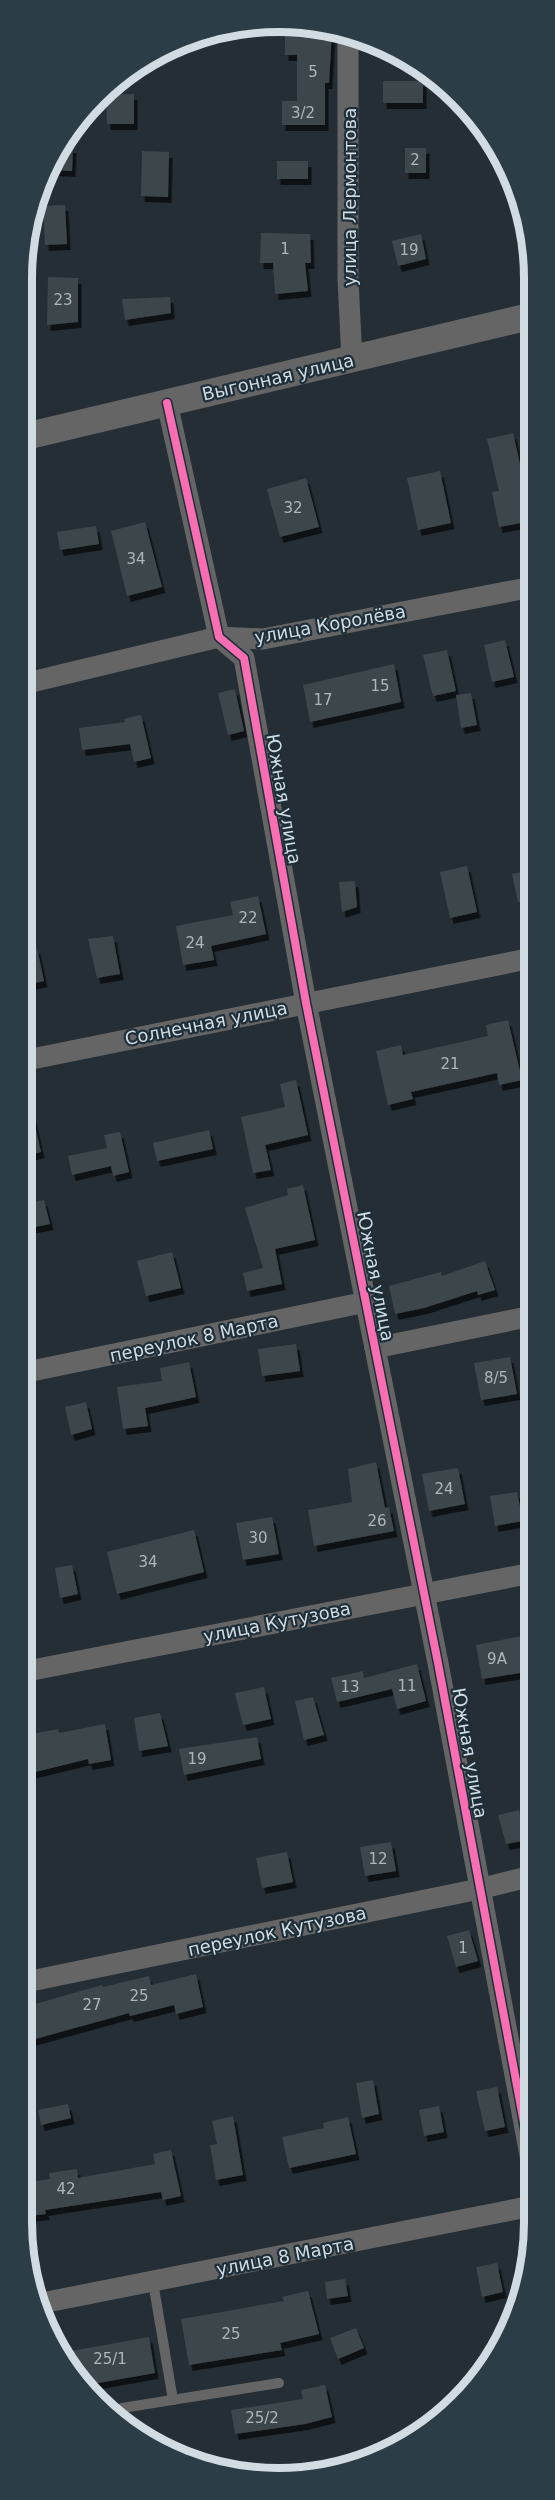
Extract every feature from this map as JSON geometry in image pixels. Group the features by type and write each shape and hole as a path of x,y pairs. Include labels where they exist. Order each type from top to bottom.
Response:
{"street":[{"name":"улица Лермонтова","path":"348,42 348,280 352,360"},
{"name":"Выгонная улица","path":"32,435 524,318"},
{"path":"167,403 219,637"},
{"name":"улица Королёва","path":"32,682 219,637 263,639 524,588"},
{"name":"Южная улица","path":"219,637 244,658 306,1003 424,1594 524,2124"},
{"name":"Солнечная улица","path":"32,1058 524,960"},
{"name":"переулок 8 Марта","path":"32,1371 366,1302"},
{"path":"375,1348 524,1318"},
{"name":"улица Кутузова","path":"32,1670 524,1575"},
{"name":"переулок Кутузова","path":"32,1981 524,1878"},
{"name":"улица 8 Марта","path":"45,2302 524,2208"}],"lane":[{"path":"153,2282 173,2400"},
{"path":"122,2408 279,2383"}],"building":[{"path":"285,32 332,38 329,83 325,83 325,125 282,125 282,101 297,101 297,55 285,55"},
{"path":"383,81 423,81 423,103 383,103"},
{"path":"134,94 134,124 107,124 106,102 113,95"},
{"path":"69,147 73,147 72,171 56,170"},
{"path":"405,148 426,148 426,173 405,173"},
{"path":"142,151 169,152 168,197 141,196"},
{"path":"277,161 308,161 308,179 277,179"},
{"path":"65,205 67,244 45,245 43,206"},
{"path":"261,233 310,234 311,263 305,263 308,291 275,294 273,263 260,263"},
{"path":"421,234 426,259 398,266 392,241"},
{"path":"48,277 78,278 78,322 47,325"},
{"path":"170,297 171,313 125,320 122,299"},
{"path":"513,433 524,482 524,522 499,527 492,492 499,491 487,439"},
{"path":"440,471 451,523 418,530 407,478"},
{"path":"306,478 319,527 280,537 267,489"},
{"path":"145,522 162,587 127,596 111,531"},
{"path":"96,526 99,544 60,550 57,532"},
{"path":"505,640 514,677 492,682 484,645"},
{"path":"447,650 456,691 433,696 423,655"},
{"path":"394,664 401,702 310,722 303,685"},
{"path":"235,689 244,731 228,735 218,693"},
{"path":"471,693 477,725 461,728 456,695"},
{"path":"141,715 151,758 134,762 130,744 82,750 79,728 125,722 124,719"},
{"path":"467,866 477,912 450,918 440,872"},
{"path":"524,872 524,901 518,902 512,874"},
{"path":"355,881 357,907 342,912 339,882"},
{"path":"258,896 266,934 211,946 214,960 183,965 176,926 233,915 230,902"},
{"path":"113,936 120,974 97,978 88,939"},
{"path":"37,948 44,981 32,984 32,949"},
{"path":"508,1020 522,1080 499,1085 497,1073 411,1092 413,1099 388,1105 376,1051 401,1045 403,1055 488,1036 486,1025"},
{"path":"296,1080 308,1135 265,1145 271,1170 253,1173 241,1117 285,1107 280,1084"},
{"path":"32,1112 41,1152 32,1154"},
{"path":"209,1130 213,1149 157,1161 153,1143"},
{"path":"120,1132 129,1172 113,1176 111,1166 72,1175 68,1156 107,1148 104,1135"},
{"path":"303,1185 315,1240 275,1249 282,1284 247,1291 243,1273 263,1268 245,1208 288,1195 287,1189"},
{"path":"44,1200 50,1224 32,1228 32,1203"},
{"path":"172,1252 181,1288 146,1296 137,1261"},
{"path":"485,1261 495,1290 478,1295 477,1291 424,1308 395,1314 389,1286 441,1272 442,1276"},
{"path":"296,1344 300,1371 262,1376 258,1349"},
{"path":"510,1357 517,1394 481,1400 474,1363"},
{"path":"189,1362 196,1397 145,1408 148,1426 123,1429 117,1387 162,1381 160,1368"},
{"path":"86,1402 92,1429 71,1435 65,1407"},
{"path":"376,1462 385,1508 389,1507 394,1531 314,1546 308,1510 352,1502 348,1469"},
{"path":"458,1468 465,1504 429,1511 422,1474"},
{"path":"517,1492 523,1521 495,1526 490,1496"},
{"path":"272,1517 279,1554 243,1560 236,1523"},
{"path":"194,1530 204,1572 117,1594 107,1552"},
{"path":"72,1565 78,1594 60,1598 55,1568"},
{"path":"524,1636 524,1672 482,1679 476,1645"},
{"path":"417,1664 426,1701 397,1709 392,1689 337,1702 331,1678 363,1671 364,1678"},
{"path":"264,1687 271,1719 243,1725 235,1693"},
{"path":"313,1697 324,1735 304,1740 295,1701"},
{"path":"160,1713 168,1746 139,1751 134,1718"},
{"path":"105,1724 111,1760 89,1764 88,1759 32,1773 32,1734 58,1729 59,1733"},
{"path":"257,1737 261,1759 184,1775 179,1749"},
{"path":"519,1810 524,1829 524,1841 506,1844 498,1815"},
{"path":"391,1842 396,1871 365,1876 360,1847"},
{"path":"287,1852 293,1882 262,1888 256,1858"},
{"path":"469,1930 478,1961 456,1967 447,1936"},
{"path":"196,1974 203,2007 176,2014 174,2005 130,2016 129,2013 32,2040 32,2005 102,1985 103,1987 149,1976 151,1985"},
{"path":"373,2080 379,2114 362,2118 356,2083"},
{"path":"497,2087 505,2127 485,2131 476,2091"},
{"path":"68,2104 71,2118 41,2125 38,2110"},
{"path":"439,2106 444,2132 424,2136 419,2110"},
{"path":"233,2116 243,2175 216,2180 210,2145 217,2144 212,2121"},
{"path":"348,2117 356,2154 289,2168 282,2137 324,2128 323,2123"},
{"path":"171,2150 181,2196 163,2200 161,2192 45,2210 46,2214 32,2216 32,2181 50,2179 49,2173 77,2169 78,2178 155,2164 153,2154"},
{"path":"497,2263 503,2292 482,2297 476,2267"},
{"path":"345,2279 348,2296 327,2299 325,2282"},
{"path":"308,2291 319,2334 280,2343 282,2350 189,2365 181,2319 284,2301 282,2297"},
{"path":"356,2328 364,2348 338,2359 330,2338"},
{"path":"149,2337 155,2373 92,2384 68,2352"},
{"path":"325,2385 332,2417 305,2424 235,2434 231,2410 303,2399 301,2390"}],"cycle path":[{"path":"167,403 219,637 244,658 306,1003 438,1663 524,2123"}]}
